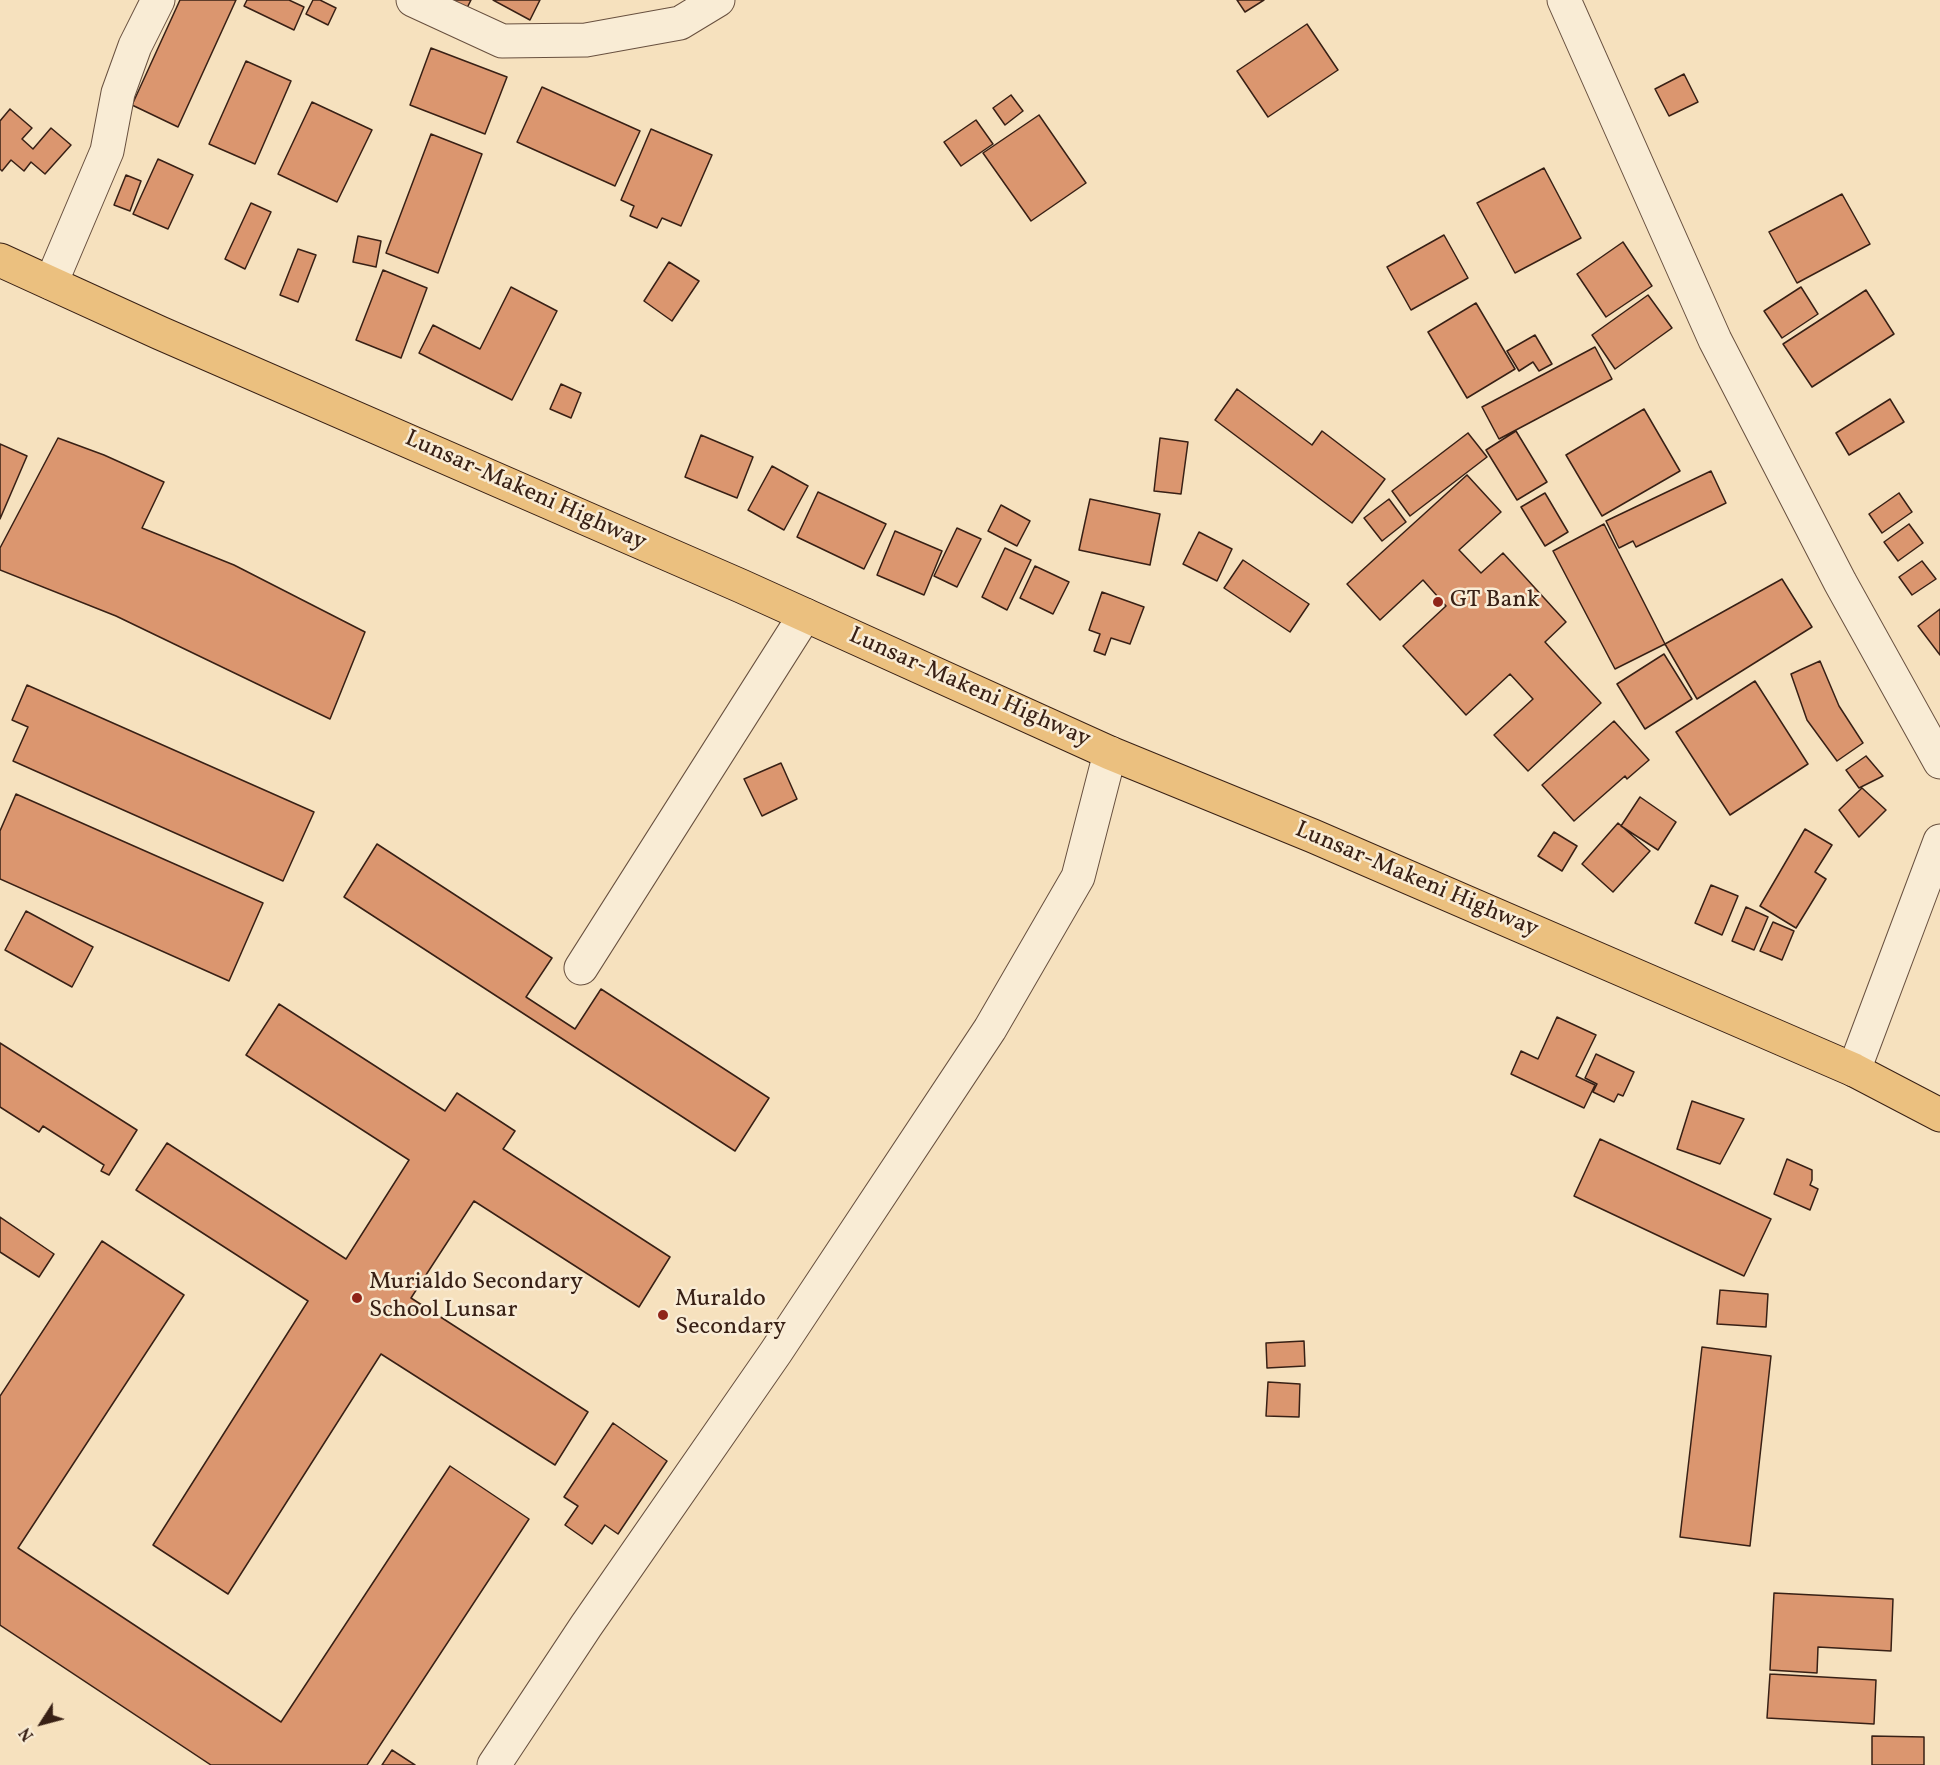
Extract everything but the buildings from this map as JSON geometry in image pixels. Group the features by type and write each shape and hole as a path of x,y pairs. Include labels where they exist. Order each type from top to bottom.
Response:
{"main road":[{"name":"Lunsar-Makeni Highway","path":"0,260 160,333 805,615 1110,753 1313,836 1854,1070 1940,1115"}],"street":[{"path":"51,284 107,151 118,93 135,46 158,0"},
{"path":"413,0 502,41 586,40 680,23 718,0"},
{"path":"1564,0 1715,340 1840,582 1940,762"},
{"path":"581,968 805,615"},
{"path":"494,1765 592,1617 776,1352 990,1029 1078,877 1110,753"},
{"path":"1854,1070 1940,842"}],"place":[{"name":"GT Bank","path":"1438,602"},
{"name":"Murialdo Secondary School Lunsar","path":"357,1298"},
{"name":"Muraldo Secondary","path":"663,1315"}]}
